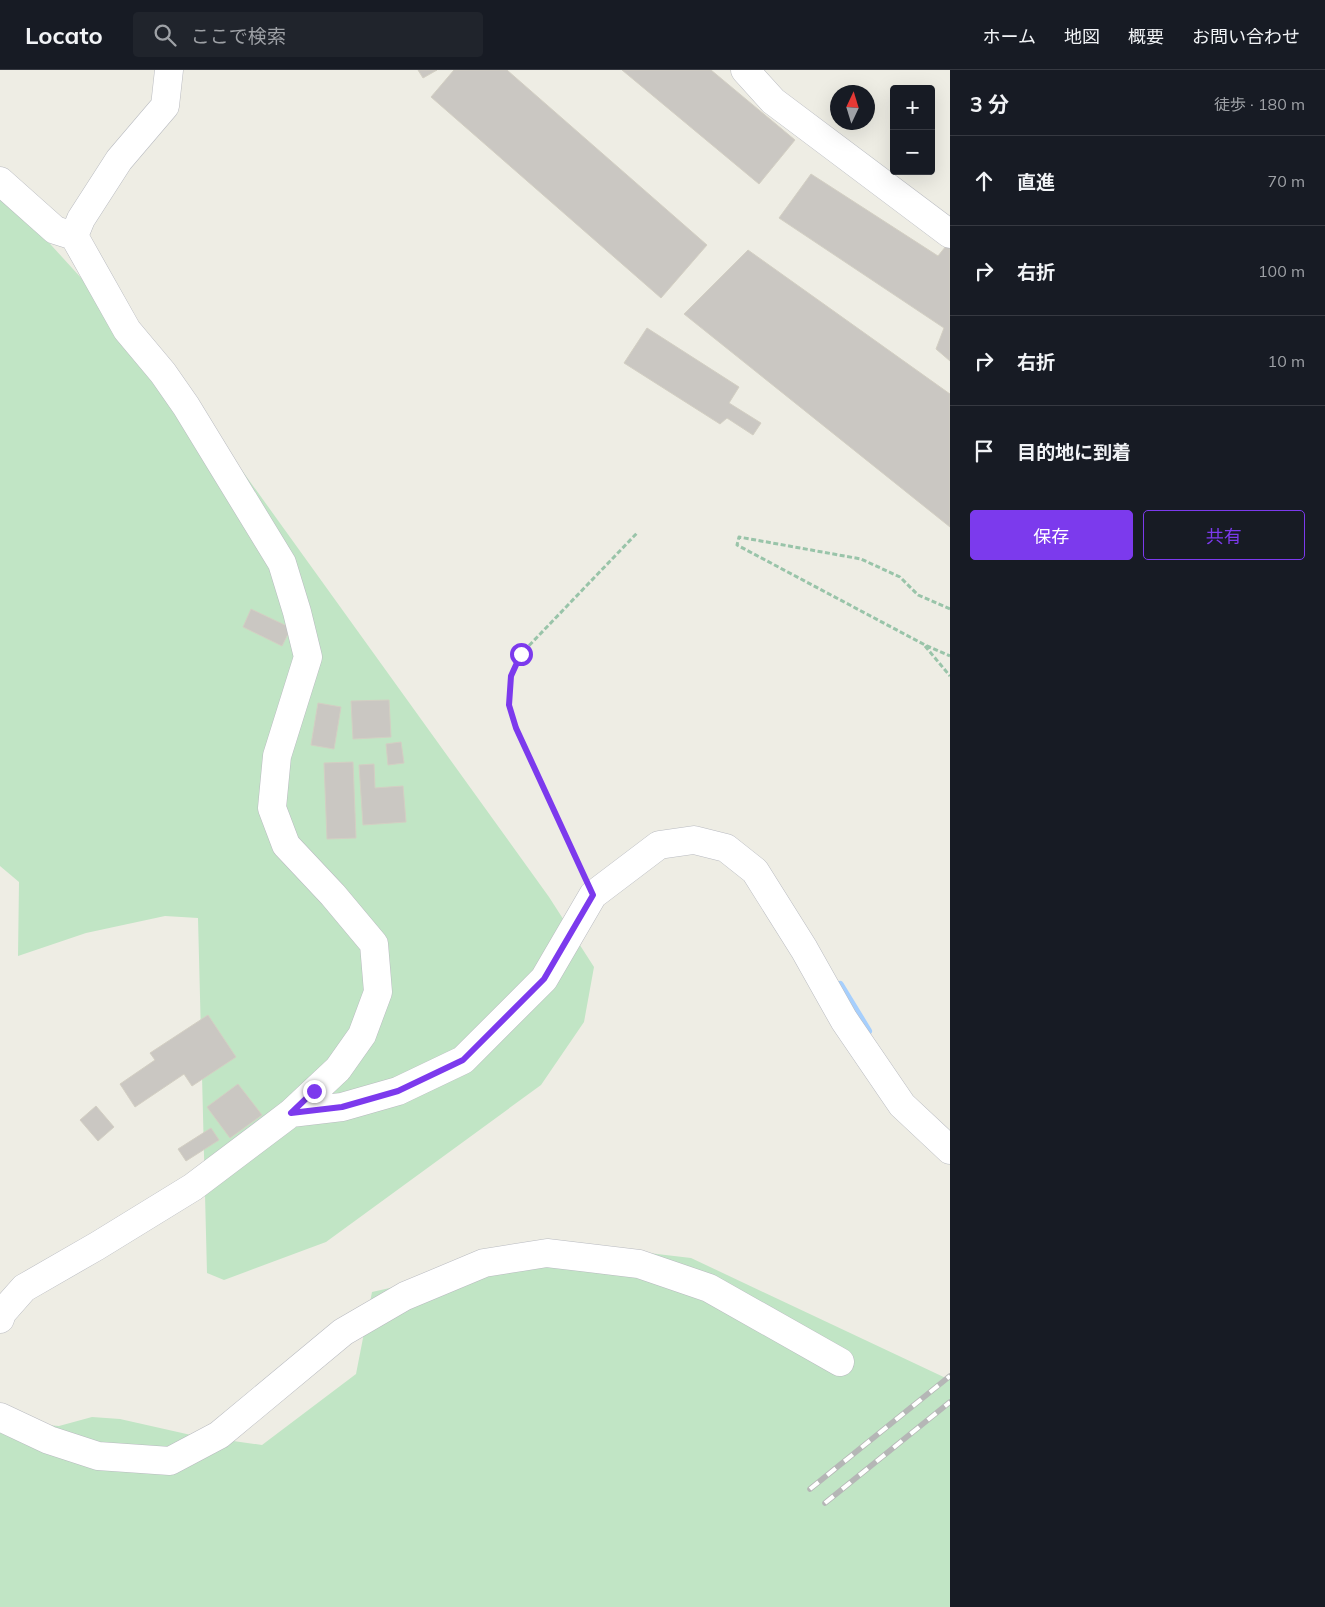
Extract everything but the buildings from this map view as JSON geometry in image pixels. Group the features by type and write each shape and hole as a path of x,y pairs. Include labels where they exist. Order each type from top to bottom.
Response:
{"street":[{"path":"74,236 81,219 119,160 165,106 169,70"},
{"path":"744,70 773,101 950,234"},
{"path":"0,181 55,230 74,236 127,330 163,372 186,406 282,563 308,657 277,756 272,808 286,845 333,895 374,944 378,992 362,1035 338,1069 291,1113 193,1187 24,1288 2,1313 0,1319"},
{"path":"291,1113 342,1107 398,1091 463,1060 544,979 593,895 660,845 694,840 726,848 755,871 804,949 844,1020 902,1105 950,1150"},
{"path":"0,1417 49,1440 98,1456 170,1461 219,1435 343,1332 405,1296 484,1263 547,1253 639,1264 709,1288 840,1362"}],"path":[{"path":"593,895 516,728 509,705 511,676 521,654 637,533"},
{"path":"950,609 918,594 900,577 861,559 739,537 737,545 925,646 950,656"},
{"path":"925,646 950,676"}],"green space":[{"path":"0,189 187,394 549,897 594,967 584,1022 541,1085 326,1242 224,1280 207,1273 198,918 165,916 86,933 18,956 19,882 0,866"},
{"path":"581,1245 691,1258 950,1380 950,1607 0,1607 0,1427 20,1423 59,1426 92,1417 120,1419 191,1435 262,1445 356,1374 372,1292"}],"waterway":[{"path":"840,985 868,1031"}],"railway":[{"path":"810,1489 950,1376"},
{"path":"825,1503 950,1402"}],"route":[{"path":"314,1091 291,1113 342,1107 398,1091 463,1060 544,979 593,895 516,728 509,705 511,676 521,654"}]}
